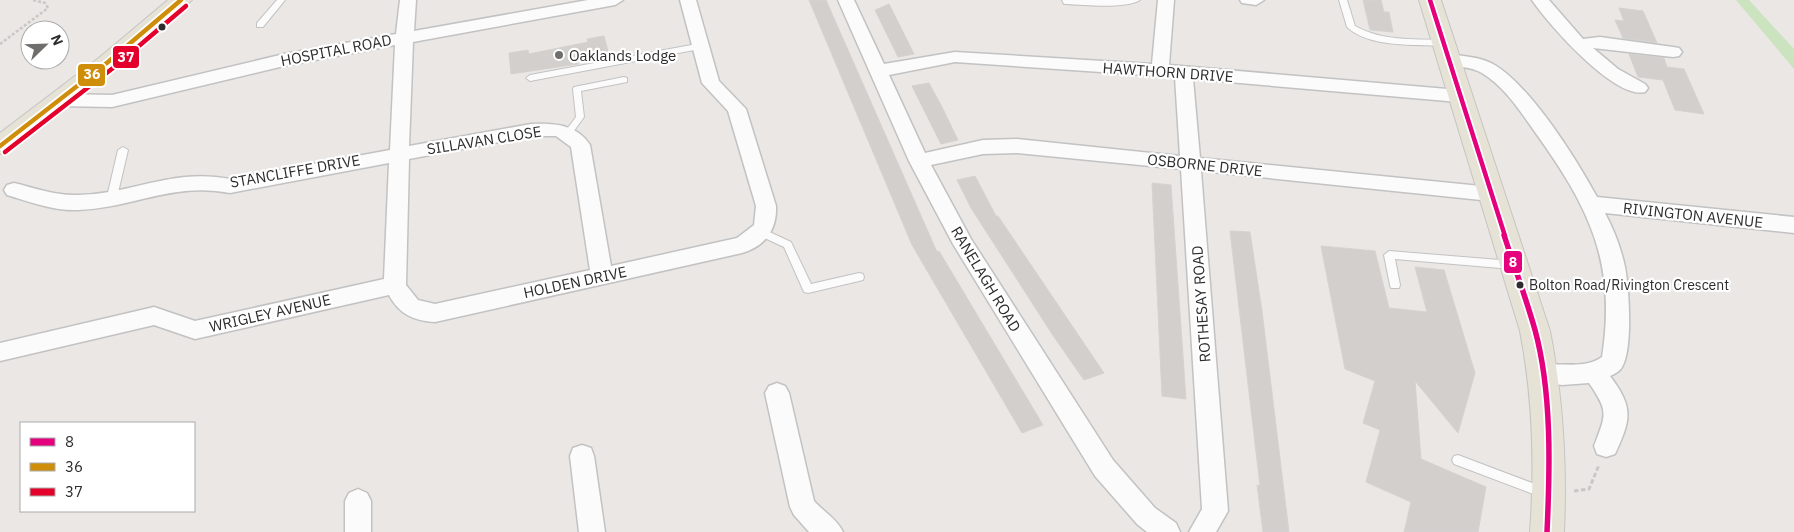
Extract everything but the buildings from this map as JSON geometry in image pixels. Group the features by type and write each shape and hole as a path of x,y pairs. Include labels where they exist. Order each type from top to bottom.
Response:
{"main road":[{"path":"0,146 182,0"},
{"path":"1430,0 1535,331 1544,374 1550,495 1547,532"}],"street":[{"path":"395,285 408,0"},
{"name":"HOSPITAL ROAD","path":"59,100 112,101 284,60 405,37 549,6 615,0"},
{"path":"688,0 711,84 737,109 766,206 767,218 762,232"},
{"name":"RANELAGH ROAD","path":"846,0 919,161 963,244 1104,468 1146,516 1166,532"},
{"path":"1160,70 1166,0"},
{"path":"1248,0 1256,0"},
{"path":"1540,0 1582,44 1626,83 1639,88"},
{"path":"1582,44 1600,42 1673,52"},
{"path":"1445,52 1487,68 1521,99 1571,168 1592,204 1611,254 1620,308 1612,362 1604,369 1595,373 1544,374"},
{"name":"HAWTHORN DRIVE","path":"878,71 955,57 1160,70 1459,96"},
{"name":"ROTHESAY ROAD","path":"1184,72 1215,511 1202,532"},
{"name":"SILLAVAN CLOSE","path":"400,154 531,130 553,129 568,133"},
{"path":"568,133 580,145 582,153 602,276"},
{"name":"OSBORNE DRIVE","path":"919,161 983,147 1017,146 1491,194"},
{"name":"STANCLIFFE DRIVE","path":"14,190 60,201 85,202 190,180 214,181 230,186 400,154"},
{"name":"RIVINGTON AVENUE","path":"1592,204 1794,225"},
{"name":"HOLDEN DRIVE","path":"395,285 407,306 421,313 435,313 742,246 762,232"},
{"name":"WRIGLEY AVENUE","path":"0,352 154,316 195,330 395,285"},
{"path":"1595,373 1616,403 1619,411 1606,446"},
{"path":"777,393 803,506 816,529"},
{"path":"582,456 592,532"},
{"path":"358,501 358,532"}],"lane":[{"path":"260,25 281,0"},
{"path":"1066,0 1067,2 1113,3 1136,0"},
{"path":"1343,0 1350,27 1360,34 1381,40 1445,52"},
{"path":"530,78 702,46"},
{"path":"568,133 580,117 577,89 624,80"},
{"path":"112,196 123,150"},
{"path":"762,232 788,245 808,289 859,277"},
{"path":"1395,285 1389,255 1515,265"},
{"path":"1458,460 1550,495"}],"path":[{"path":"0,44 48,8 45,3 33,0"},
{"path":"1550,495 1589,489 1606,446"}],"green space":[{"path":"1736,0 1749,0 1794,49 1794,69"}],"transit line":[{"name":"36","path":"0,146 108,62 181,0"},
{"name":"8","path":"1430,0 1535,331 1546,406 1549,481 1547,532"},
{"name":"37","path":"5,152 113,68 186,6"}],"place":[{"name":"Oaklands Lodge","path":"559,55"},
{"name":"Bolton Road/Rivington Crescent","path":"1520,285"}]}
